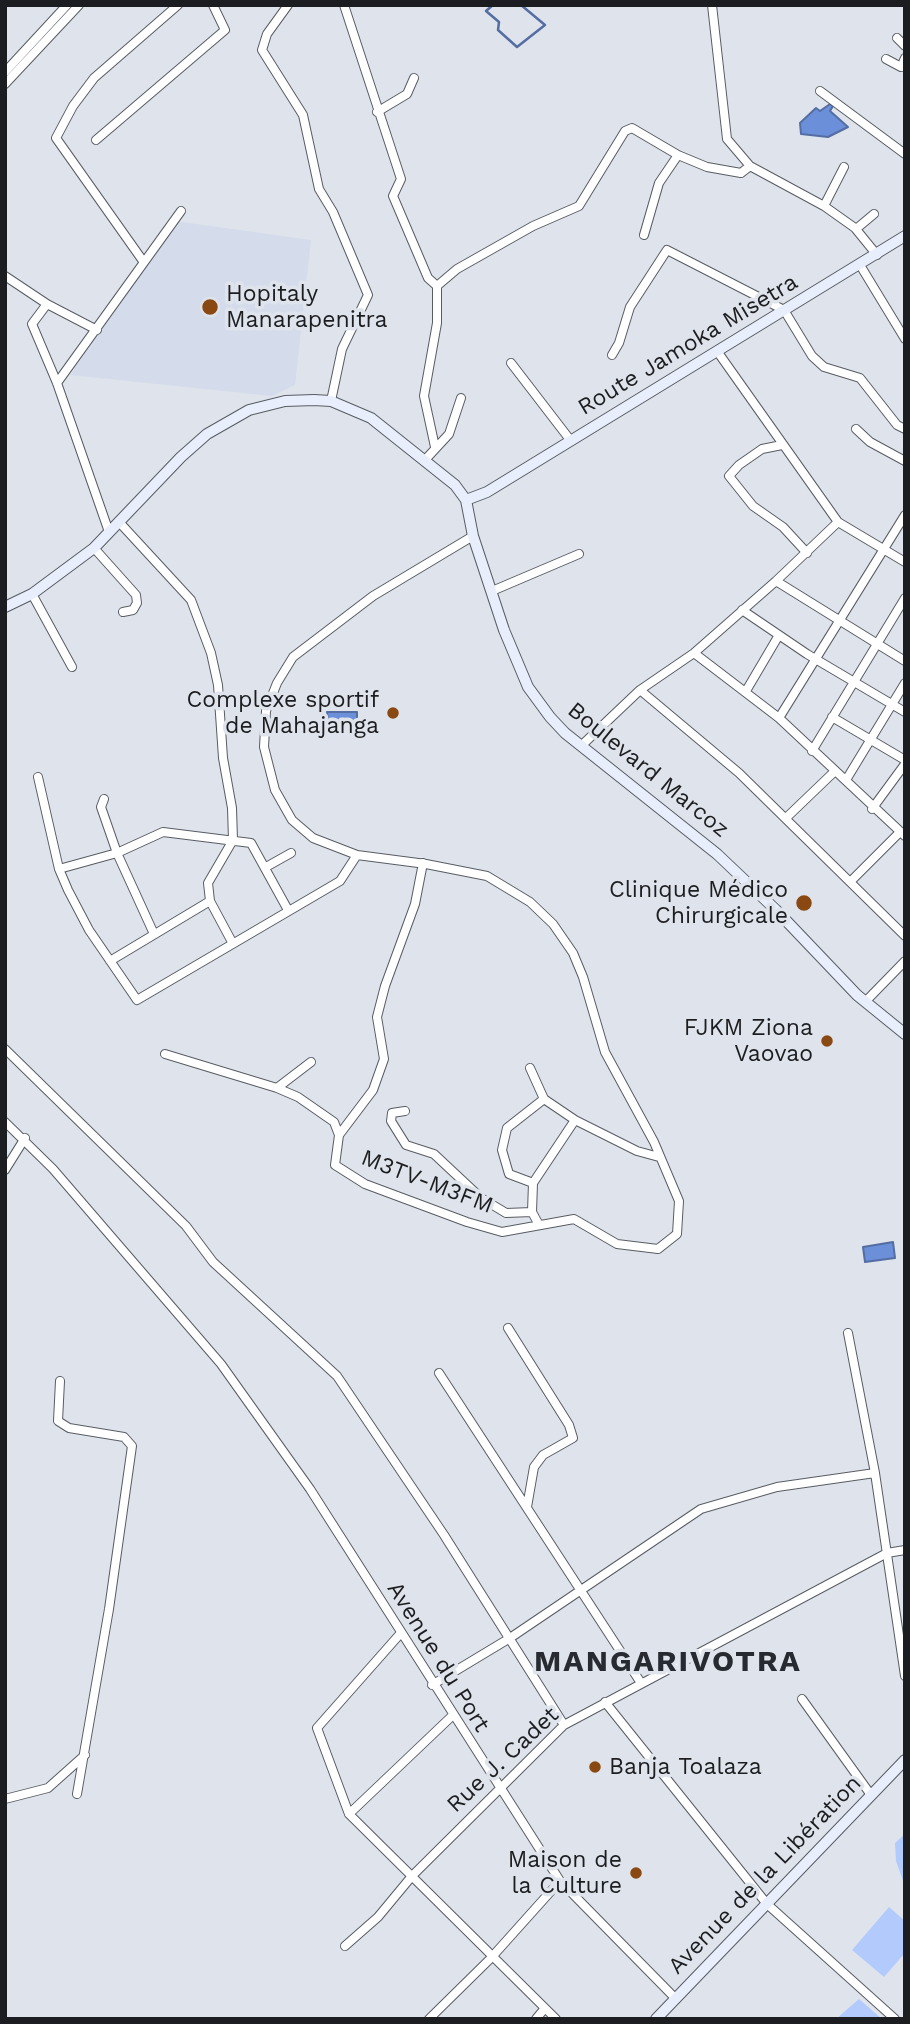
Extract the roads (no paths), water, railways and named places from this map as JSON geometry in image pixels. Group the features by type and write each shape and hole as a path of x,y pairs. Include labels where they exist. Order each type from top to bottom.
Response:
{"main road":[{"name":"Route Jamoka Misetra","path":"467,500 493,489 905,236"},
{"path":"5,607 32,594 94,548 181,457 207,434 249,410 285,401 331,401 371,418 455,485 467,500"},
{"name":"Boulevard Marcoz","path":"467,500 473,536 528,687 550,717 581,746 717,854 865,1002 905,1034"},
{"name":"Avenue de la Libération","path":"656,2019 905,1760"}],"street":[{"path":"5,72 67,5"},
{"path":"5,84 79,5"},
{"path":"144,261 56,138 73,106 94,78 178,5"},
{"path":"96,140 225,30 213,5"},
{"path":"288,5 267,33 262,50 303,115 319,189 333,212 368,295 342,349 331,401"},
{"path":"344,5 362,53 377,112 401,179 393,196 428,278 438,286"},
{"path":"712,5 727,139 750,166 824,206 856,229 877,255"},
{"path":"897,38 905,46"},
{"path":"886,58 895,66 901,67 904,63"},
{"path":"377,112 407,94 414,78"},
{"path":"821,91 905,154"},
{"path":"435,447 424,397 438,323 438,286 457,269 533,226 579,206 625,131 632,128 678,156 707,167 741,173 750,166"},
{"path":"644,235 659,183 678,156"},
{"path":"824,206 844,167"},
{"path":"57,383 181,211"},
{"path":"856,229 874,215"},
{"path":"612,355 619,343 630,307 667,250 784,310 811,356 824,367 860,378 897,425 905,429"},
{"path":"860,265 905,339"},
{"path":"5,276 47,304 97,330"},
{"path":"47,304 32,324 57,383 109,532"},
{"path":"717,351 838,522 905,562"},
{"path":"511,363 571,441"},
{"path":"424,461 449,434 461,398"},
{"path":"856,429 870,442 905,461"},
{"path":"782,445 762,449 739,465 729,476 753,506 783,527 807,553"},
{"path":"779,718 905,515"},
{"path":"581,746 640,690 694,653 838,522"},
{"path":"120,523 191,600 202,622 218,685 233,840 208,883 210,901 232,942"},
{"path":"473,536 373,596 293,657 276,682 270,702 264,747 275,790 292,820 313,838 357,855 423,863 486,876 530,902 562,934 583,976 605,1052 659,1157"},
{"path":"94,548 136,595 137,603 133,610 123,612"},
{"path":"492,591 579,554"},
{"path":"776,581 905,662"},
{"path":"32,594 72,667"},
{"path":"812,751 853,682 901,612 905,598"},
{"path":"742,610 816,659 905,712"},
{"path":"746,691 779,635"},
{"path":"694,653 779,718 902,834 850,882"},
{"path":"846,780 905,683"},
{"path":"640,690 739,773 905,936"},
{"path":"832,717 905,762 872,808"},
{"path":"786,818 835,771"},
{"path":"38,777 59,869 89,930 136,1000 340,881 357,855"},
{"path":"104,799 101,807 117,853 154,934"},
{"path":"59,869 117,853 163,832 251,843 267,867 288,910"},
{"path":"267,867 290,853"},
{"path":"339,1135 373,1090 384,1059 377,1017 385,986 415,904 423,863"},
{"path":"110,961 210,901"},
{"path":"865,1002 905,961"},
{"path":"5,1049 186,1226 213,1262 337,1376 564,1724"},
{"name":"M3TV-M3FM","path":"165,1054 277,1088 298,1097 334,1122 339,1135 335,1165 365,1184 502,1232 574,1219 617,1244 658,1250 677,1234 679,1201 659,1157"},
{"path":"277,1088 311,1062"},
{"path":"530,1068 544,1100 575,1120 637,1151 659,1157"},
{"path":"533,1183 509,1174 504,1163 503,1139 507,1128 544,1100"},
{"path":"405,1111 392,1113 391,1121 406,1145 434,1154 481,1198 506,1213 532,1212"},
{"path":"539,1226 532,1212 533,1183 575,1120"},
{"name":"Avenue du Port","path":"5,1122 25,1138 221,1364 310,1489 432,1685 559,1881 676,1999"},
{"path":"5,1171 25,1138"},
{"path":"508,1328 569,1425 573,1438 543,1455 534,1467 527,1507"},
{"path":"848,1333 875,1473 905,1676"},
{"path":"439,1373 641,1683"},
{"path":"60,1381 58,1421 69,1427 124,1437 132,1446 85,1755 76,1794"},
{"path":"432,1685 510,1638 713,1505 777,1488 875,1473"},
{"name":"Rue J. Cadet","path":"345,1946 378,1917 412,1876 498,1787 564,1724 887,1553 905,1550"},
{"path":"400,1634 317,1728 349,1814 491,1958 556,2019"},
{"path":"802,1699 871,1795"},
{"path":"605,1702 767,1904 895,2019"},
{"path":"349,1814 452,1716"},
{"path":"5,1798 48,1788 85,1755"},
{"path":"429,2019 491,1958 559,1881"},
{"path":"536,2019 545,2008"}],"waterway":[{"path":"493,5 486,11 499,22 498,30 517,47 545,25 521,5"}],"place":[{"name":"Hopitaly Manarapenitra","path":"210,307"},
{"name":"Complexe sportif de Mahajanga","path":"393,713"},
{"name":"Clinique Médico Chirurgicale","path":"804,903"},
{"name":"FJKM Ziona Vaovao","path":"827,1041"},
{"name":"Banja Toalaza","path":"595,1767"},
{"name":"Maison de la Culture","path":"636,1873"}],"district":[{"name":"MANGARIVOTRA","path":"668,1662"}]}
